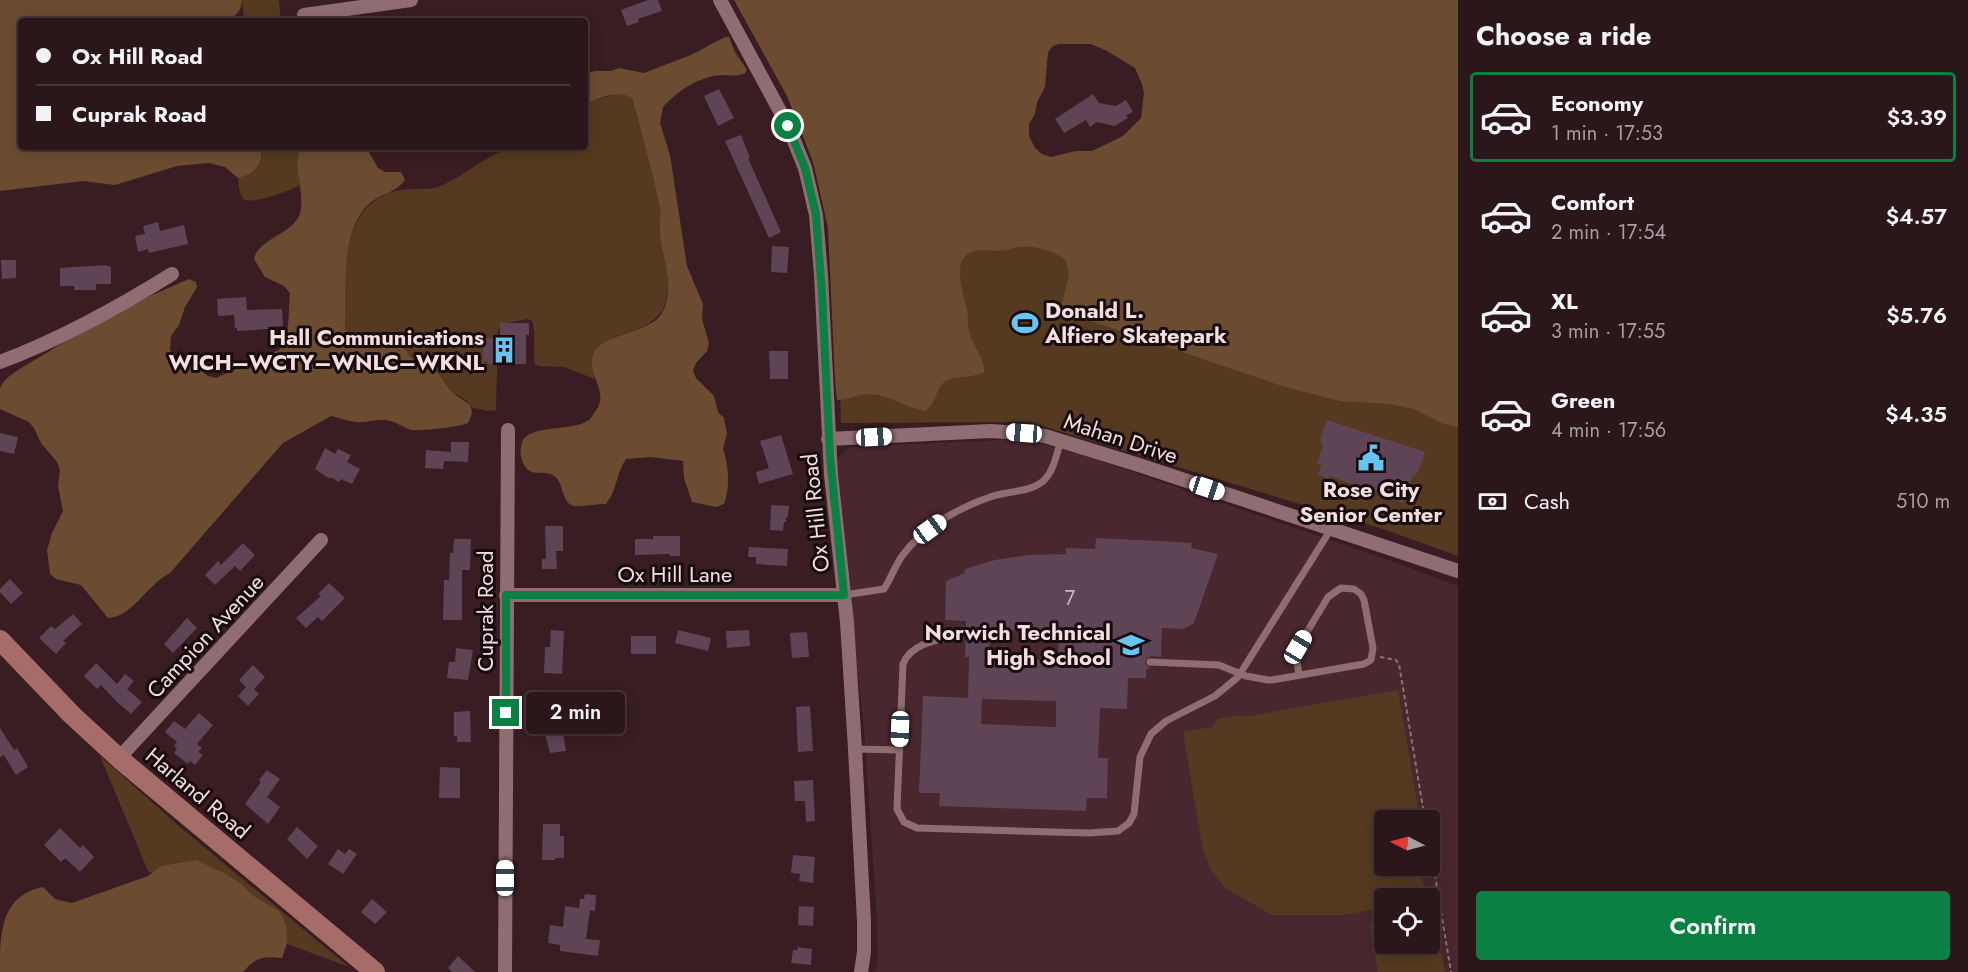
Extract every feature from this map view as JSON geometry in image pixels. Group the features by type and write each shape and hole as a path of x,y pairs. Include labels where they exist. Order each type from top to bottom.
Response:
{"main road":[{"name":"Harland Road","path":"0,640 72,715 119,758 375,972"}],"street":[{"path":"304,15 411,0"},
{"name":"Ox Hill Road","path":"720,0 784,118 809,181 819,235 828,440 844,595 855,748 864,922 861,972"},
{"path":"0,362 122,304 172,274"},
{"name":"Cuprak Road","path":"505,972 508,430"},
{"name":"Mahan Drive","path":"828,440 1000,431 1061,440 1458,571"},
{"name":"Campion Avenue","path":"119,758 321,540"},
{"name":"Ox Hill Lane","path":"506,595 844,595"}],"lane":[{"path":"844,595 884,589 906,552 930,529 950,516 981,500 1028,489 1041,483 1052,468 1061,440"},
{"path":"953,637 923,645 912,651 904,660 897,809 904,822 913,828 1111,833 1125,826 1134,814 1140,757 1151,734 1166,721 1196,708 1215,696 1240,674 1331,529"},
{"path":"1150,662 1219,665 1240,674 1268,680 1299,675 1364,664 1371,660 1373,648 1363,597 1354,589 1341,588 1328,597 1298,647 1296,655 1299,675"},
{"path":"855,748 899,750"}],"path":[{"path":"1373,656 1396,660 1399,664 1423,810"},
{"path":"1440,908 1451,972"}],"shaded area":[{"path":"0,0 242,0 237,14 231,18 18,18 18,150 259,150 261,156 256,169 238,178 225,167 209,163 177,166 115,185 83,181 0,191"},
{"path":"242,0 279,0 281,18 244,18"},
{"path":"734,0 1458,0 1458,427 1444,424 1414,409 1390,404 1340,401 1285,387 1067,313 1061,307 1069,275 1066,260 1044,249 1031,247 1002,251 977,250 968,254 960,267 969,332 981,358 984,372 946,381 940,386 931,405 925,411 877,395 858,395 837,400 828,228 813,162 787,96","holes":["1059,44 1091,44 1135,68 1144,93 1141,118 1123,136 1092,151 1076,151 1051,157 1042,154 1035,148 1029,136 1029,124 1045,87 1048,52 1053,46"]},
{"path":"729,37 735,52 747,70 737,75 704,78 689,85 663,107 660,123 670,155 687,266 703,304 702,319 709,343 707,351 696,363 693,371 696,378 714,396 718,412 724,418 727,434 723,449 728,476 724,504 716,507 692,502 684,478 683,461 651,457 626,459 606,504 570,505 560,483 554,476 529,471 525,467 521,456 522,442 526,436 542,430 582,424 589,420 600,402 599,388 592,368 594,353 615,337 654,322 660,316 668,297 668,276 660,236 660,209 632,98 614,94 588,103 588,73 619,68 644,73"},
{"path":"617,93 625,93 632,98 659,206 660,237 668,277 668,293 659,315 647,324 620,335 598,348 593,361 595,379 564,367 535,364 532,321 528,319 507,323 499,328 492,355 497,367 496,410 488,411 471,407 466,400 452,392 436,371 421,366 403,348 388,344 371,345 355,341 348,336 345,328 348,249 361,215 374,201 392,192 438,187 494,155 508,150 588,150 588,103"},
{"path":"257,150 299,150 297,162 300,185 264,198 245,200 238,178 248,175 258,166 261,152"},
{"path":"299,150 368,150 378,168 385,172 401,172 405,180 370,203 360,215 353,229 347,262 345,329 357,342 387,343 402,347 418,364 437,373 452,392 469,404 472,411 471,416 468,423 412,430 386,420 359,422 331,416 283,443 170,573 157,582 127,611 108,618 81,585 56,579 50,574 47,550 52,533 63,511 58,486 60,470 57,462 41,443 29,422 0,409 2,384 7,378 54,348 150,296 189,279 196,282 197,287 185,307 179,325 171,336 170,349 175,361 199,369 208,376 216,378 279,350 286,337 290,293 284,286 265,277 254,259 261,247 288,229 298,218 301,205 297,161"},
{"path":"926,181 1458,410 1458,556 1386,530 1029,422 841,423 835,220"},
{"name":"Norwich Technical High School","path":"1003,440 1038,443 1080,454 1458,586 1458,972 875,972 878,962 876,904 864,729 836,470 838,458 852,447"},
{"path":"1398,690 1418,810 1374,810 1374,876 1422,876 1424,888 1374,888 1374,910 1342,915 1272,915 1224,887 1211,870 1203,850 1183,732 1212,727 1218,719 1240,715 1243,717"},
{"path":"100,756 180,827 349,967 234,924 163,877 148,871"},
{"path":"196,860 226,874 252,895 280,912 286,926 287,943 282,958 260,959 243,972 0,972 2,931 5,919 10,908 18,899 29,892 43,887 55,899 72,903 148,876 162,866"},
{"path":"1374,922 1374,950 1369,923"},
{"path":"1440,945 1445,972 1378,972 1375,954 1440,954"}],"building":[{"path":"648,0 658,0 662,11 638,19 639,22 627,26 621,10"},
{"path":"719,89 734,118 718,126 704,96"},
{"path":"1093,94 1099,103 1116,106 1126,100 1133,112 1126,115 1128,118 1115,126 1097,122 1090,127 1086,120 1064,133 1055,119"},
{"path":"741,135 750,158 748,158 781,232 769,238 725,141"},
{"path":"158,222 160,231 184,225 188,244 149,253 148,249 138,252 135,236 145,234 143,226"},
{"path":"772,246 789,247 787,273 771,272"},
{"path":"1,260 16,260 16,278 2,279"},
{"path":"106,265 111,267 111,284 96,284 96,290 74,290 74,286 60,286 60,268"},
{"path":"246,297 247,310 282,309 283,326 237,331 234,315 218,316 217,299"},
{"name":"Hall Communications WICH–WCTY–WNLC–WKNL","path":"500,323 529,323 529,335 526,335 526,364 488,364 488,361 483,361 483,339 500,338"},
{"path":"769,351 788,351 788,379 770,379"},
{"name":"Rose City Senior Center","path":"1327,420 1425,452 1418,473 1416,476 1413,475 1403,503 1383,497 1384,493 1362,486 1359,493 1350,490 1352,484 1330,476 1329,479 1318,475 1322,465 1317,464 1323,445 1320,440"},
{"path":"0,433 18,437 14,454 0,451"},
{"path":"781,435 793,474 759,484 756,472 769,468 760,441"},
{"path":"451,442 469,442 468,462 444,461 443,469 425,468 426,450 451,452"},
{"path":"325,448 335,454 338,449 351,455 347,462 360,469 352,484 341,479 339,482 330,477 330,479 315,469"},
{"path":"771,505 789,506 783,531 770,530"},
{"path":"545,526 563,526 563,551 556,551 557,569 542,569 542,559 546,559"},
{"path":"653,536 680,536 680,556 635,555 635,539 653,539"},
{"path":"1096,538 1192,543 1191,548 1218,554 1194,623 1184,629 1162,628 1161,657 1151,656 1146,659 1145,664 1150,668 1146,669 1146,678 1128,678 1127,709 1100,708 1098,758 1108,758 1107,798 1087,798 1086,811 939,806 940,793 919,793 923,696 968,698 969,657 965,657 966,621 945,620 946,581 965,573 965,569 995,560 1029,555 1066,554 1066,548 1095,549","holes":["991,630 1059,632 1058,660 989,658","982,699 1056,701 1056,727 981,724"]},
{"path":"454,539 471,539 470,570 462,570 462,620 443,620 444,580 449,580 450,553 453,553"},
{"path":"243,543 255,555 240,571 235,566 215,585 205,575 218,561 221,565"},
{"path":"749,547 788,549 787,566 756,564 756,557 748,557"},
{"path":"10,579 23,593 11,604 0,592 0,589"},
{"path":"329,583 345,598 322,621 318,617 306,628 296,618 321,596 318,594"},
{"path":"73,614 82,624 63,641 66,643 56,654 39,638 51,626 55,629"},
{"path":"187,618 197,628 173,653 164,644"},
{"path":"551,630 564,631 562,674 544,673 545,647 550,647"},
{"path":"678,630 711,638 708,651 675,643"},
{"path":"749,630 750,646 727,648 726,631"},
{"path":"807,632 809,657 792,658 790,633"},
{"path":"631,636 656,636 656,654 631,654"},
{"path":"456,648 473,650 468,680 447,678 449,662 455,662"},
{"path":"96,663 117,684 125,674 134,681 127,689 142,702 131,714 101,685 97,689 84,676"},
{"path":"253,665 265,677 254,689 259,694 248,706 238,696 246,687 239,680"},
{"path":"810,706 813,751 798,752 796,707"},
{"path":"470,711 471,742 457,742 457,736 454,736 454,712"},
{"path":"199,713 213,725 197,744 202,748 198,752 203,755 195,765 190,761 188,764 174,753 177,748 174,746 177,742 165,732 174,721 185,729"},
{"path":"561,720 566,751 550,753 542,723"},
{"path":"0,728 14,750 17,748 28,767 16,775 4,755 0,757"},
{"path":"440,767 460,768 460,798 439,798"},
{"path":"267,770 280,779 267,797 280,807 268,824 245,804"},
{"path":"813,780 815,821 806,822 805,801 795,801 794,781"},
{"path":"543,824 560,824 560,836 564,836 564,858 542,860"},
{"path":"297,827 318,846 307,859 287,839"},
{"path":"60,828 80,848 83,845 94,857 80,872 65,858 61,862 44,845"},
{"path":"338,849 345,854 349,849 357,854 343,874 328,864"},
{"path":"793,855 815,857 813,883 799,881 800,874 791,873"},
{"path":"585,894 596,895 595,911 590,910 586,939 600,940 598,956 560,951 560,945 548,943 550,925 563,927 565,906 579,908 580,899 584,899"},
{"path":"372,899 387,912 375,924 361,912"},
{"path":"799,906 814,907 813,926 798,925"},
{"path":"798,947 812,949 811,965 791,963 793,950 797,950"},
{"path":"458,956 475,972 452,972 448,968"}],"place":[{"name":"Donald L. Alfiero Skatepark","path":"1025,323"},
{"name":"Hall Communications WICH–WCTY–WNLC–WKNL","path":"504,350"},
{"name":"Rose City Senior Center","path":"1371,458"},
{"name":"Norwich Technical High School","path":"1131,645"}],"route":[{"path":"506,713 506,595 844,595 831,475 819,235 809,181 788,126"}]}
